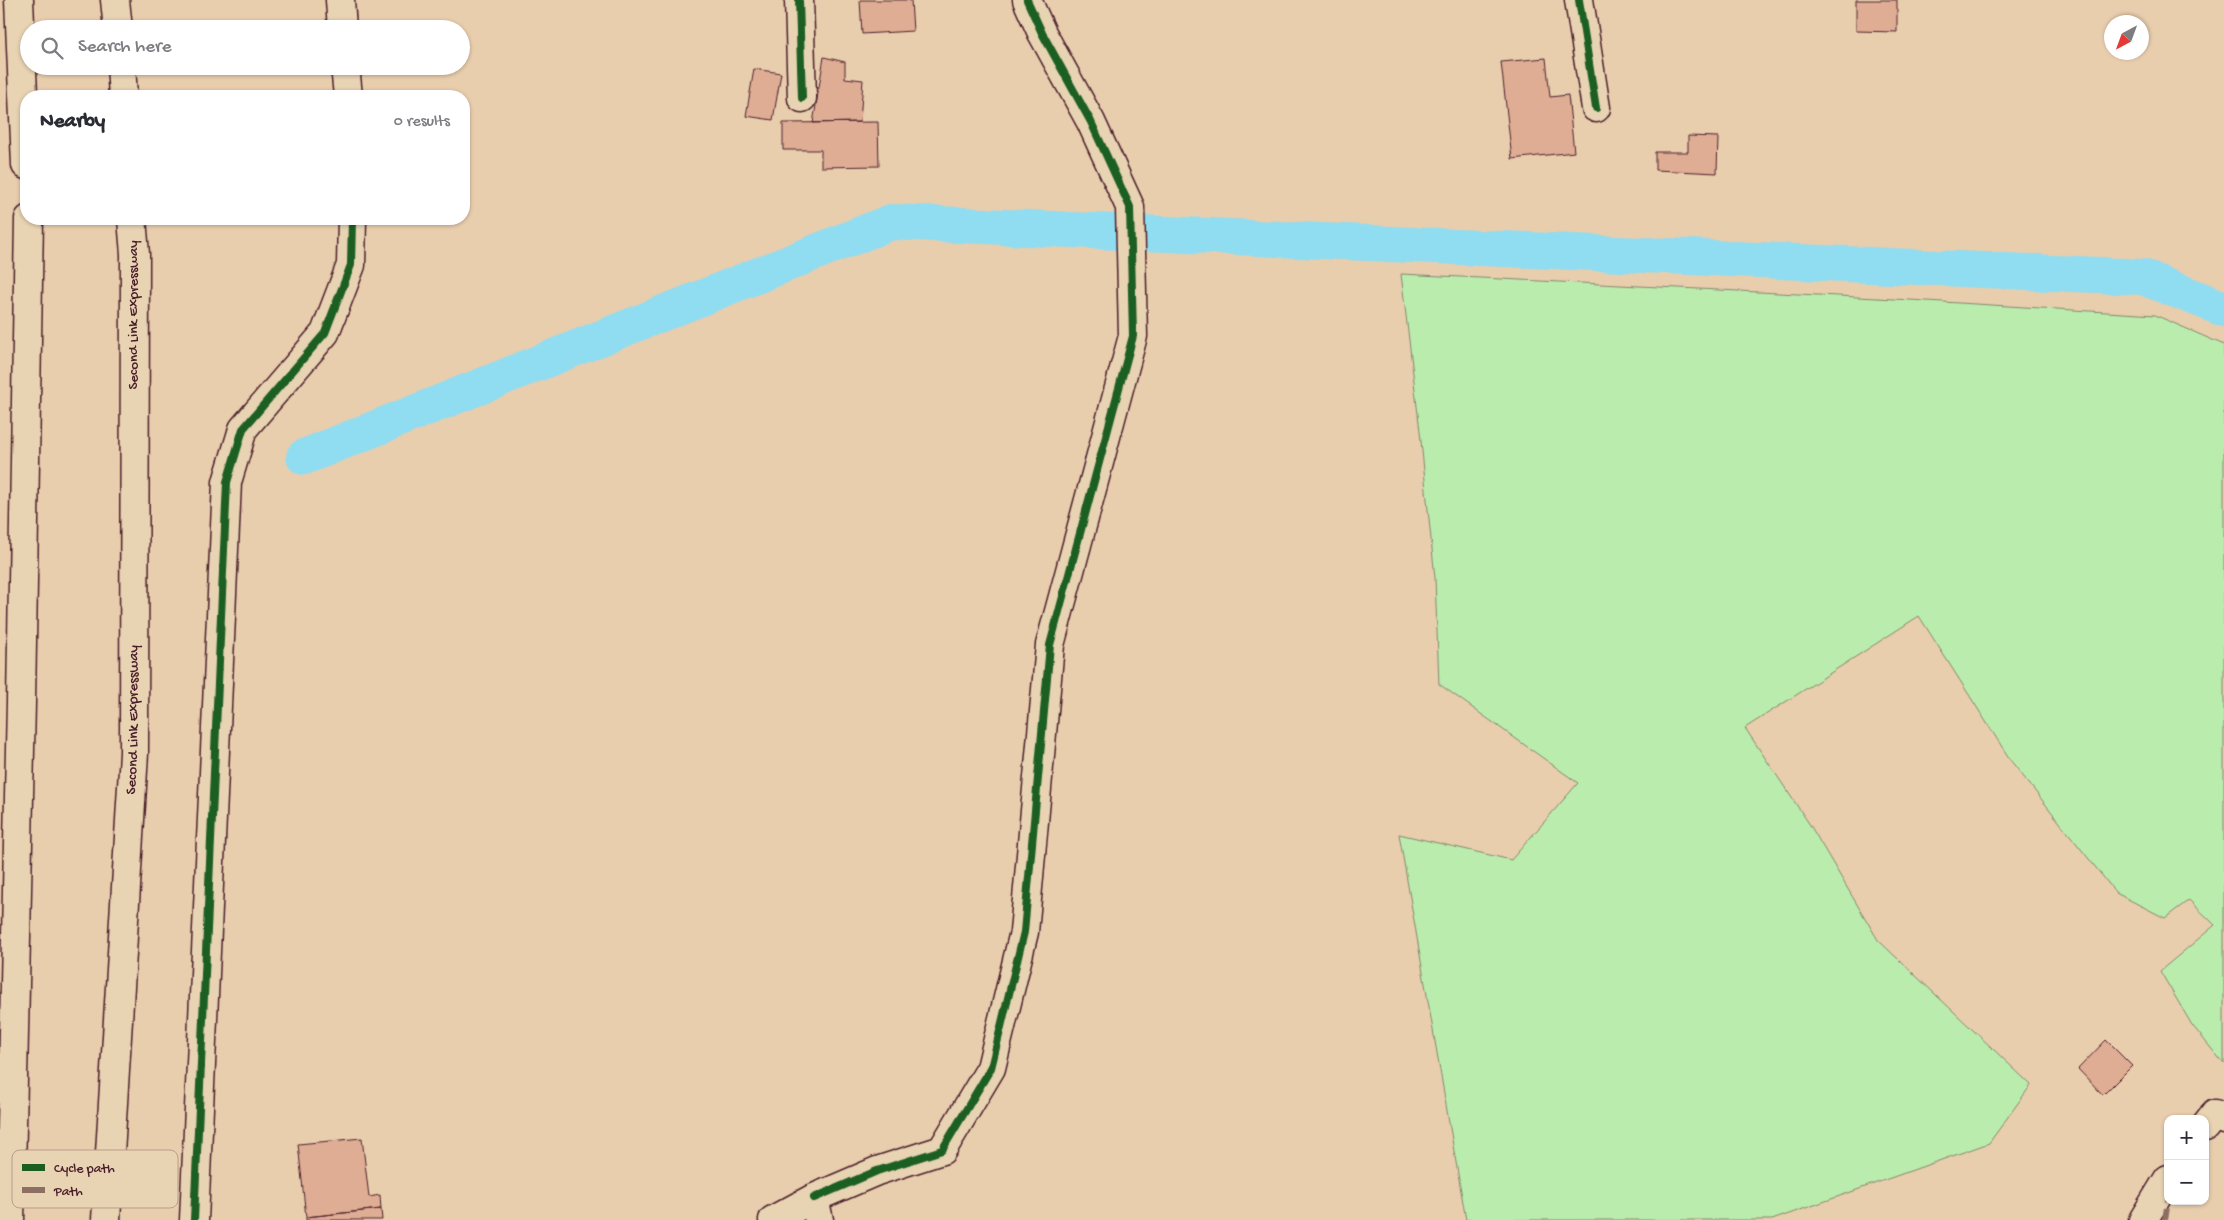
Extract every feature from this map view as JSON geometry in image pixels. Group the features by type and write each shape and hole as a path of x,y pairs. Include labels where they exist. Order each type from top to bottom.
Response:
{"main road":[{"path":"19,0 20,24"},
{"path":"115,0 117,20"},
{"path":"340,0 341,20"},
{"path":"799,0 802,98"},
{"path":"773,1220 817,1209 877,1171 942,1150 991,1068 1024,932 1050,645 1133,336 1133,265 1130,207 1091,122 1042,33 1027,0"},
{"path":"1579,0 1596,108"},
{"path":"22,75 23,90"},
{"path":"121,75 122,90"},
{"path":"346,75 347,90"},
{"path":"10,1220 22,702 29,225"},
{"name":"Second Link Expressway","path":"110,1150 134,753 135,254 133,225"},
{"path":"194,1220 227,482 243,429 325,333 351,265 352,225"},
{"path":"2209,1122 2215,1114 2224,1120"},
{"path":"2143,1220 2164,1186"}],"green space":[{"path":"1401,274 1877,298 2155,315 2224,345 2224,1064 2192,1025 2160,971 2215,925 2189,900 2165,918 2116,893 2011,761 1919,616 1745,728 1810,825 1878,940 2031,1085 1989,1143 1772,1220 1466,1220 1399,834 1511,860 1578,783 1439,684 1435,578"}],"building":[{"path":"860,0 911,0 913,31 862,34"},
{"path":"1856,0 1897,0 1897,32 1856,31"},
{"path":"824,57 845,62 845,78 863,80 860,122 813,123"},
{"path":"1546,58 1550,97 1568,95 1574,152 1512,159 1501,62"},
{"path":"754,69 781,73 773,120 746,116"},
{"path":"878,122 879,166 821,167 821,150 783,150 783,123"},
{"path":"1688,136 1718,137 1717,173 1655,170 1655,152 1688,152"},
{"path":"2106,1040 2132,1066 2103,1095 2078,1069"},
{"path":"362,1138 369,1197 380,1195 381,1209 306,1217 298,1144"},
{"path":"381,1209 382,1220 306,1220 306,1217"}],"waterway":[{"path":"304,457 891,222 2143,277 2224,309"}],"marked path":[{"path":"2165,1220 2167,1205"}],"cycle path":[{"path":"799,0 802,98"},
{"path":"814,1198 877,1171 942,1150 991,1068 1024,932 1050,645 1133,336 1130,207 1091,122 1042,33 1027,0"},
{"path":"1579,0 1596,108"},
{"path":"194,1220 227,482 243,429 325,333 351,265 352,225"}]}
